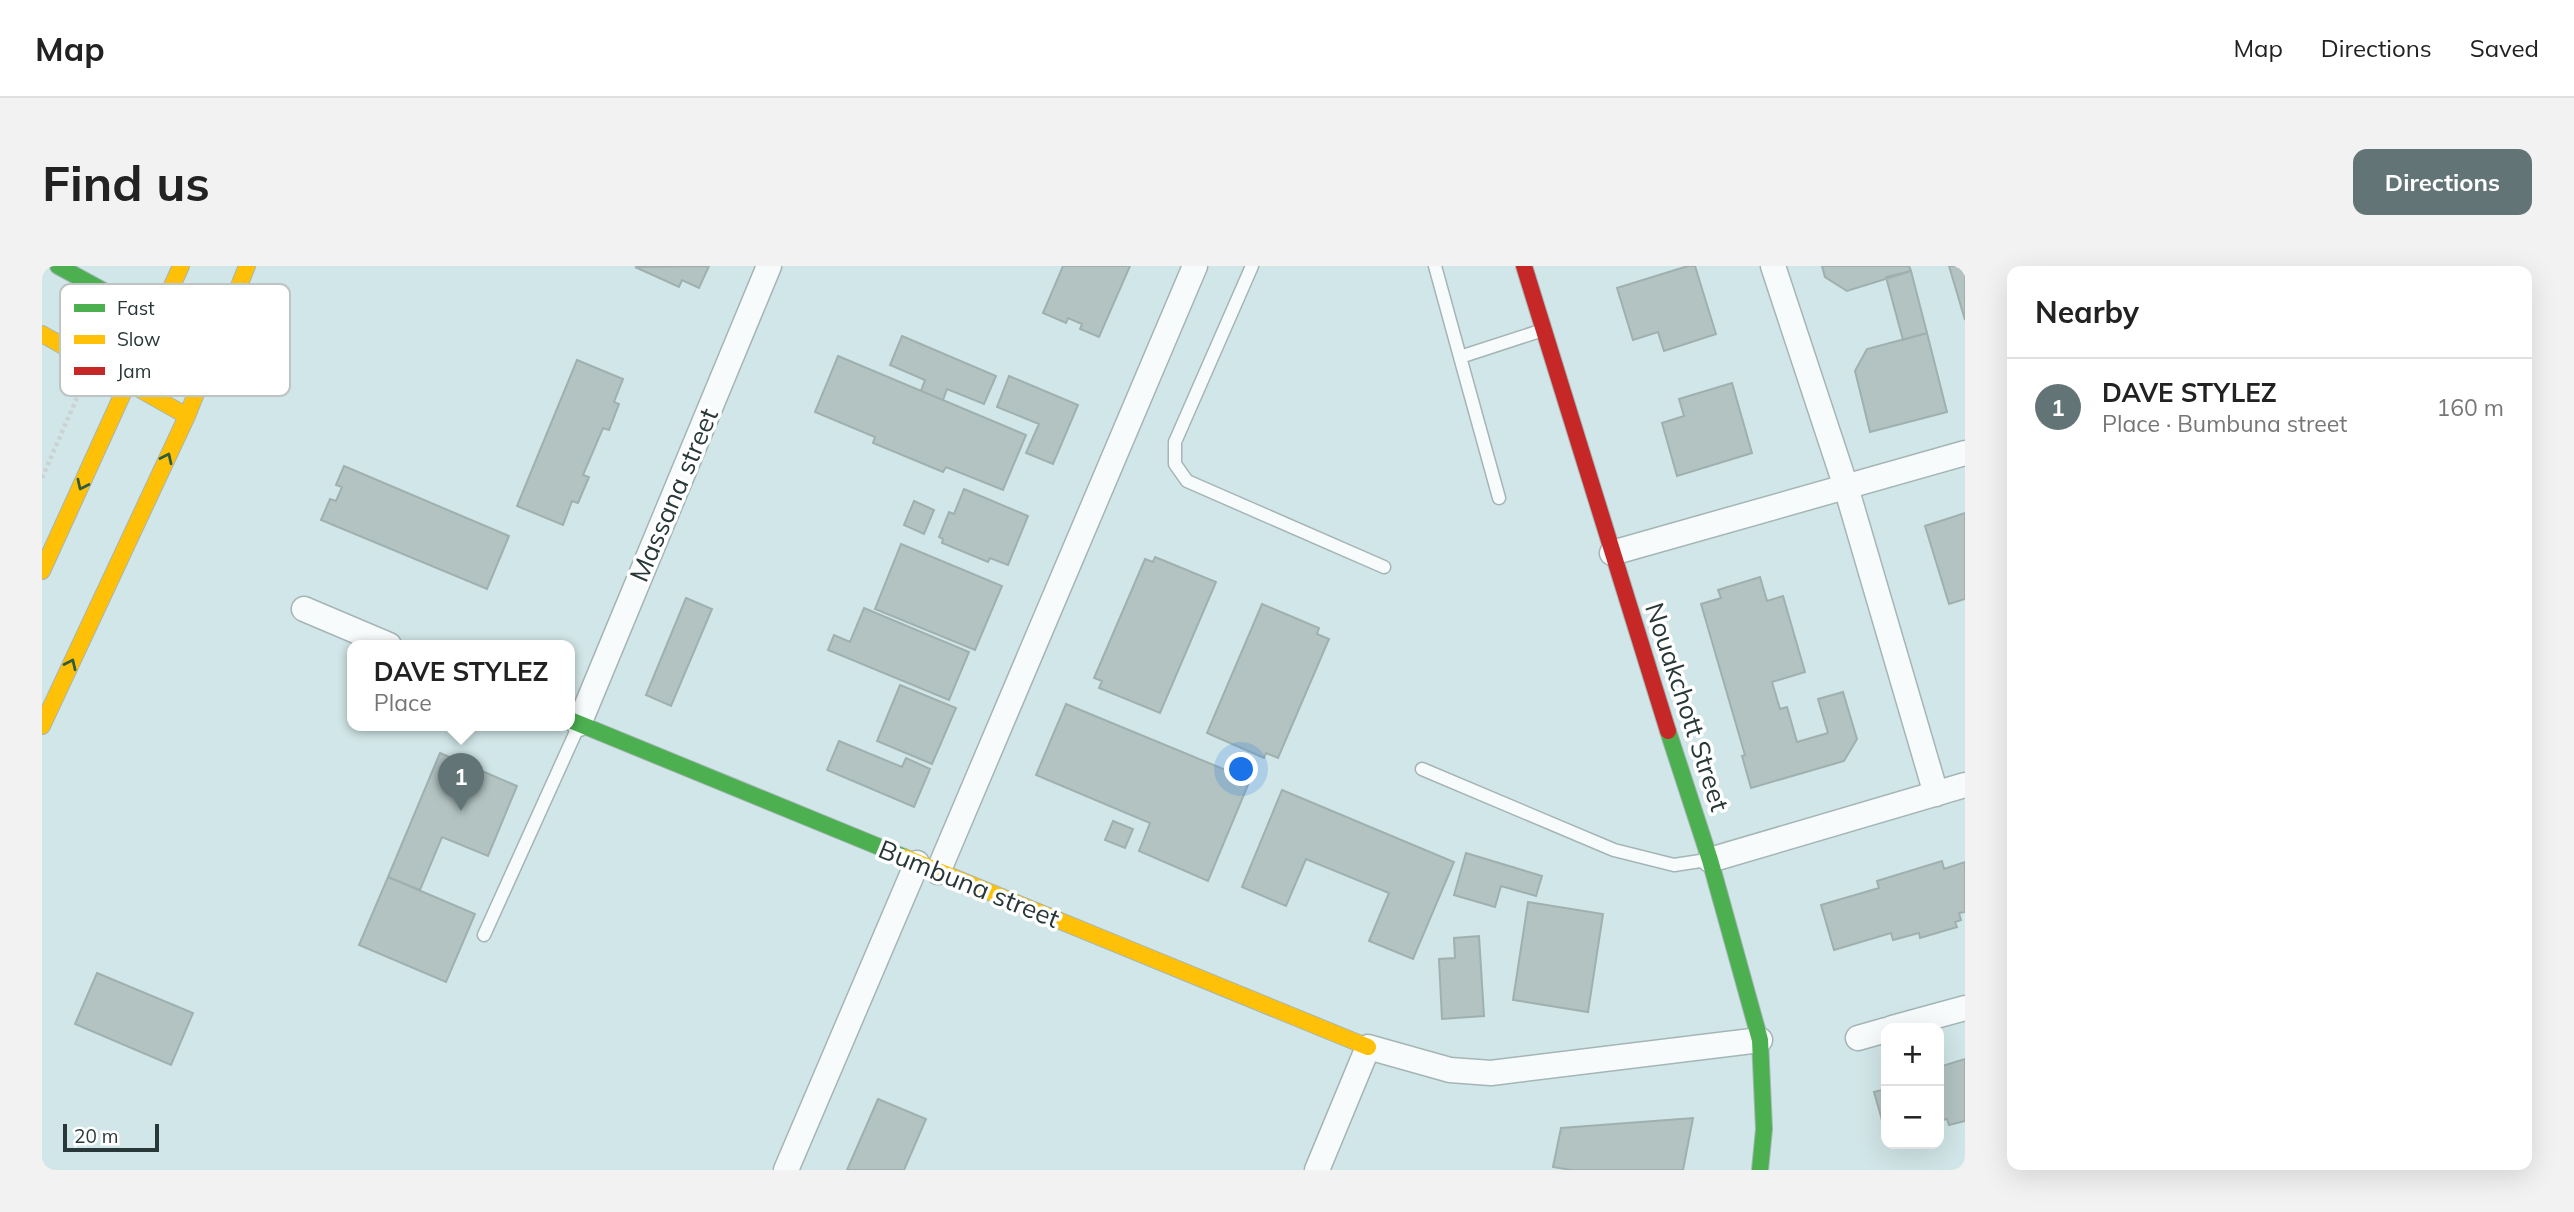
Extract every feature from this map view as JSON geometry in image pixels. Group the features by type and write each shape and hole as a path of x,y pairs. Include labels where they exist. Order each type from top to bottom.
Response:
{"street":[{"path":"58,266 90,284"},
{"path":"174,284 181,266"},
{"path":"240,284 247,266"},
{"name":"Massana street","path":"575,720 769,266"},
{"path":"786,1170 927,867 1195,266"},
{"name":"Nouakchott Street","path":"1524,266 1710,860 1760,1040 1765,1129 1760,1170"},
{"path":"1773,266 1846,487 1936,794"},
{"path":"42,334 60,344"},
{"path":"42,571 124,396"},
{"path":"150,396 187,416"},
{"path":"42,726 195,396"},
{"path":"1612,553 1965,453"},
{"path":"304,609 377,640"},
{"name":"Bumbuna street","path":"575,722 1368,1047"},
{"path":"1710,860 1965,785"},
{"path":"1909,1023 1965,1007"},
{"path":"1858,1038 1881,1031"},
{"path":"1317,1170 1368,1047 1450,1070 1490,1073 1760,1040"}],"lane":[{"path":"1252,266 1175,442 1175,464 1187,481 1384,567"},
{"path":"1436,266 1499,498"},
{"path":"1460,357 1544,329"},
{"path":"484,935 570,731"},
{"path":"1422,769 1624,853 1674,865 1710,860"}],"path":[{"path":"42,478 78,396"}],"building":[{"path":"709,266 699,288 682,280 679,287 635,267"},
{"path":"1063,266 1130,266 1099,337 1080,329 1082,324 1068,318 1066,323 1043,313"},
{"path":"1695,266 1716,334 1664,351 1658,332 1633,340 1617,288"},
{"path":"1822,266 1909,266 1911,271 1847,291 1825,277"},
{"path":"1949,266 1965,266 1965,320"},
{"path":"1911,271 1927,333 1903,340 1886,277"},
{"path":"1927,333 1947,412 1870,432 1855,371 1867,349"},
{"path":"902,336 996,376 984,404 947,389 943,400 921,391 925,380 890,365"},
{"path":"838,356 1026,435 1003,490 946,467 943,472 873,443 875,437 815,412"},
{"path":"577,360 623,379 614,402 619,404 609,430 603,428 583,475 589,477 578,503 572,501 563,525 517,506"},
{"path":"1009,376 1078,405 1053,464 1026,453 1039,424 997,407"},
{"path":"1732,383 1752,453 1677,476 1662,423 1684,416 1679,399"},
{"path":"344,466 509,536 487,589 321,520 330,499 336,501 342,487 336,485"},
{"path":"964,489 1028,516 1008,565 990,558 988,562 942,543 943,539 939,537 949,512 954,514"},
{"path":"914,501 934,510 924,534 904,525"},
{"path":"1965,513 1965,599 1949,604 1925,526"},
{"path":"901,544 1002,586 975,650 875,609"},
{"path":"1155,557 1216,582 1160,713 1099,688 1102,681 1094,678 1145,559 1153,562"},
{"path":"1760,577 1767,601 1783,596 1805,672 1772,682 1780,709 1787,707 1797,742 1828,733 1818,699 1843,692 1857,739 1844,761 1751,788 1742,756 1745,755 1701,604 1721,598 1718,590"},
{"path":"686,598 712,609 671,706 646,695"},
{"path":"1262,604 1319,628 1317,634 1329,639 1278,758 1266,753 1264,758 1207,733"},
{"path":"864,608 969,652 949,700 828,650 834,635 850,642"},
{"path":"900,685 956,708 932,764 877,741"},
{"path":"1066,704 1250,780 1208,881 1139,851 1150,823 1036,775"},
{"path":"839,741 902,767 906,758 930,769 914,807 827,770"},
{"path":"440,753 517,786 488,856 442,837 420,890 388,877"},
{"path":"1282,790 1454,862 1413,959 1369,941 1389,893 1306,859 1286,906 1242,887"},
{"path":"1113,821 1133,829 1125,848 1105,840"},
{"path":"1466,853 1542,876 1536,896 1501,886 1495,907 1454,895"},
{"path":"1942,861 1944,869 1965,862 1965,912 1959,913 1961,920 1955,922 1957,927 1920,938 1919,933 1893,940 1891,933 1834,950 1821,905 1879,888 1877,881"},
{"path":"388,877 475,914 446,982 359,945"},
{"path":"1528,902 1603,914 1588,1012 1513,1000"},
{"path":"1479,936 1484,1016 1442,1019 1439,959 1455,958 1454,938"},
{"path":"97,973 193,1013 171,1065 75,1024"},
{"path":"1965,1059 1965,1121 1949,1125 1947,1119 1944,1120 1944,1065"},
{"path":"1881,1090 1881,1116 1874,1092"},
{"path":"878,1099 926,1119 904,1170 847,1170"},
{"path":"1693,1118 1683,1170 1571,1170 1553,1167 1561,1128"}],"traffic: fast":[{"path":"58,266 91,284"},
{"path":"575,722 904,857"},
{"path":"1668,731 1710,860 1760,1040 1764,1129 1760,1170"}],"traffic: slow":[{"path":"173,284 181,266"},
{"path":"240,284 247,266"},
{"path":"42,334 60,344"},
{"path":"42,571 122,396"},
{"path":"152,396 187,416"},
{"path":"42,726 195,396"},
{"path":"904,857 1368,1047"}],"traffic: jam":[{"path":"1524,266 1668,731"}],"place":[{"name":"DAVE STYLEZ","path":"461,811"}]}
